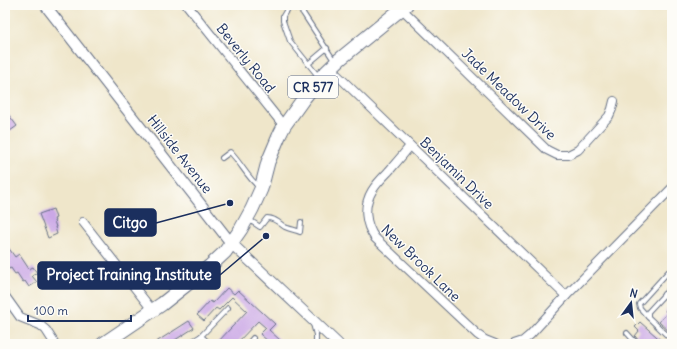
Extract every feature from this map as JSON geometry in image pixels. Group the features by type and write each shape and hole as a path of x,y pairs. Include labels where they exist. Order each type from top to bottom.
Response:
{"main road":[{"name":"CR 577","path":"105,343 153,311 220,257 247,219 261,189 268,162 278,136 304,98 333,65 404,7"}],"street":[{"name":"Hillside Avenue","path":"45,5 231,243 338,344"},
{"name":"Beverly Road","path":"187,5 284,126"},
{"name":"Jade Meadow Drive","path":"404,7 547,150 557,155 568,155 578,150 609,116 614,101"},
{"name":"Benjamin Drive","path":"333,65 410,146 566,296"},
{"name":"New Brook Lane","path":"410,146 377,184 368,200 366,218 370,232 374,238 478,335 495,344"},
{"path":"514,344 522,341 530,335 566,296 672,188"},
{"path":"83,222 153,311"},
{"path":"5,296 20,317 40,325 46,330 55,344"}],"lane":[{"path":"320,78 290,42 283,21 283,16 286,11 290,8 295,8 299,9 303,13 327,48 333,65"},
{"path":"308,64 327,48"},
{"path":"222,158 230,152 253,182 261,189"},
{"path":"247,219 260,227 268,218 271,218 278,221 285,227 300,232 301,222"},
{"path":"672,271 668,272 639,304 640,308 648,317 672,340"},
{"path":"648,317 648,312 672,286"},
{"path":"664,294 672,302"},
{"path":"188,344 201,336 228,308"},
{"path":"312,320 316,335 316,344"},
{"path":"627,333 637,344"},
{"path":"201,336 210,344"},
{"path":"248,344 253,338"}],"building":[{"path":"5,110 17,126 10,131 5,125"},
{"path":"53,209 56,218 54,221 57,234 48,238 39,214"},
{"path":"5,243 15,257 19,254 29,269 33,267 37,273 32,276 37,282 29,287 25,281 23,282 17,273 15,274 11,268 9,269 5,263"},
{"path":"227,288 234,294 238,290 275,324 269,330 280,340 277,344 271,344 260,334 266,328 258,321 236,344 216,344 247,311 232,297 219,310 216,308 204,321 197,315 210,301 213,303"},
{"path":"670,305 672,305 672,334 659,322 667,313 665,311"},
{"path":"189,321 194,328 175,340 176,341 172,344 153,344"},
{"path":"640,322 665,344 641,344 635,336 639,331 635,327"}],"place":[{"name":"Citgo","path":"230,203"},
{"name":"Project Training Institute","path":"266,236"}]}
